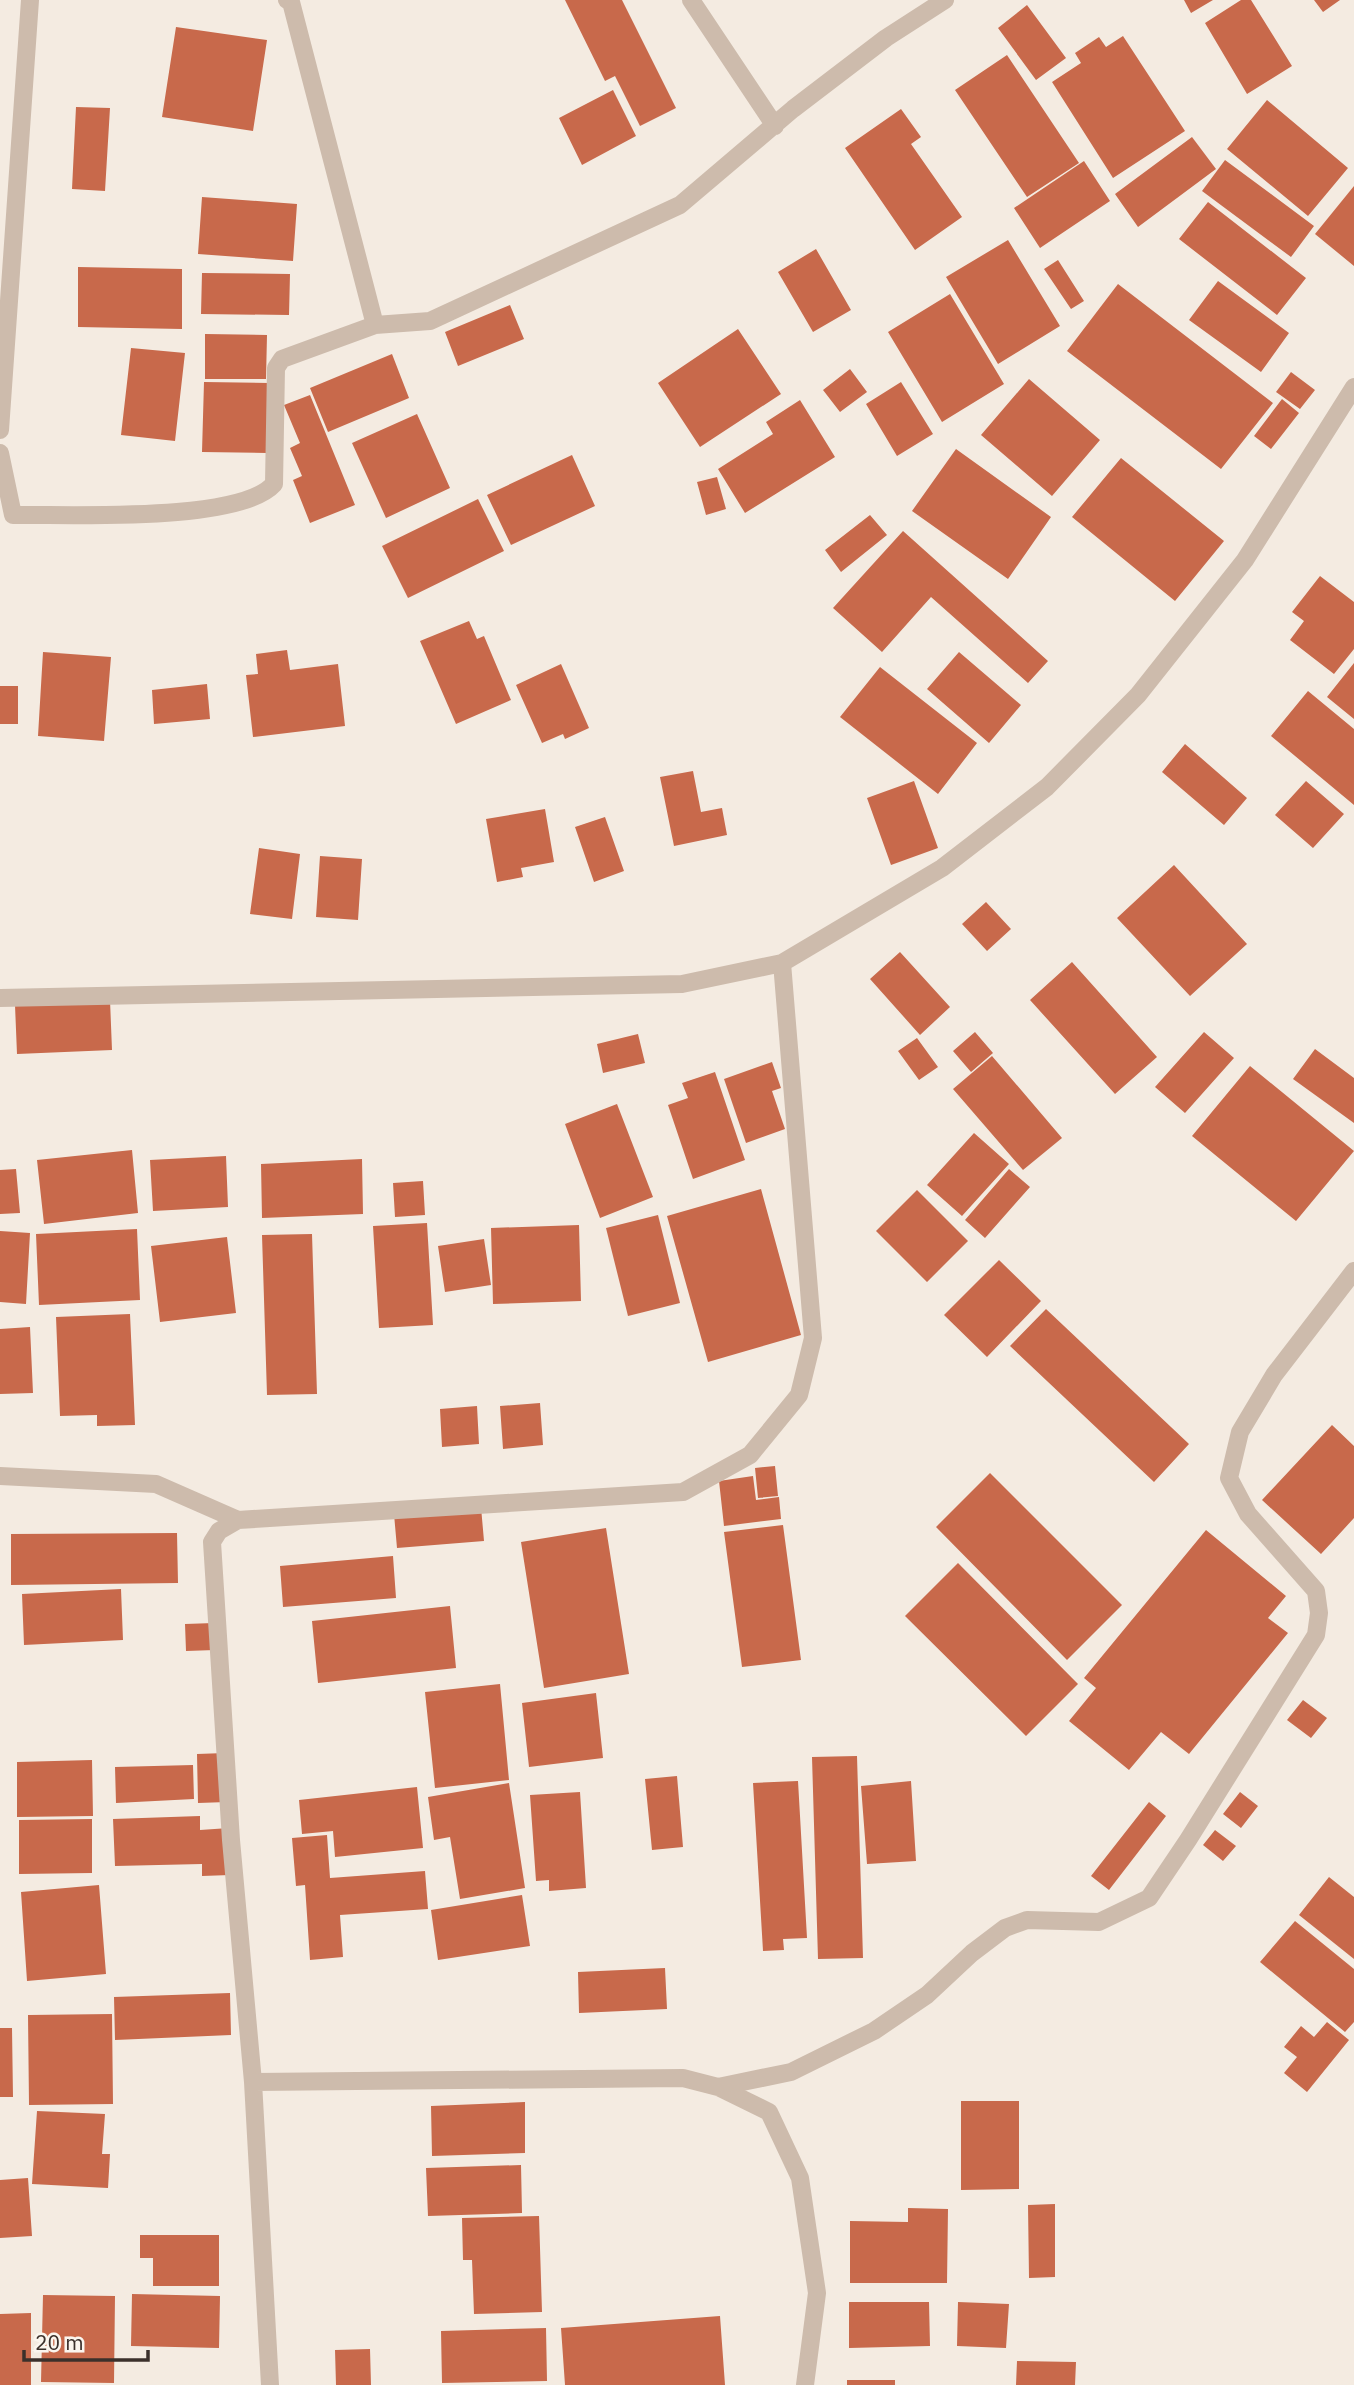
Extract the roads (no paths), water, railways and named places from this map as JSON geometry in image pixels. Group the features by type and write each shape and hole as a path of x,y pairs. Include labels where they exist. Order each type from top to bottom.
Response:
{"street":[{"path":"0,429 30,0"},
{"path":"288,0 291,2 375,325"},
{"path":"691,0 775,126"},
{"path":"0,453 13,515 187,512 265,494 274,484 276,368 282,359 375,325 430,321 680,205 793,109 886,38 945,0"},
{"path":"0,998 682,984 782,963 942,868 1047,787 1138,695 1245,560 1354,387"},
{"path":"270,2385 253,2082 231,1840 212,1542 219,1531 238,1520 684,1492 750,1455 799,1395 813,1338 782,963"},
{"path":"718,2087 791,2071 874,2031 927,1995 972,1952 1005,1928 1027,1920 1099,1923 1149,1898 1316,1635 1320,1613 1316,1591 1248,1514 1229,1478 1240,1432 1274,1375 1354,1271"},
{"path":"0,1476 156,1484 238,1520"},
{"path":"253,2082 683,2078 718,2087 769,2112 800,2178 817,2293 805,2385"}]}
